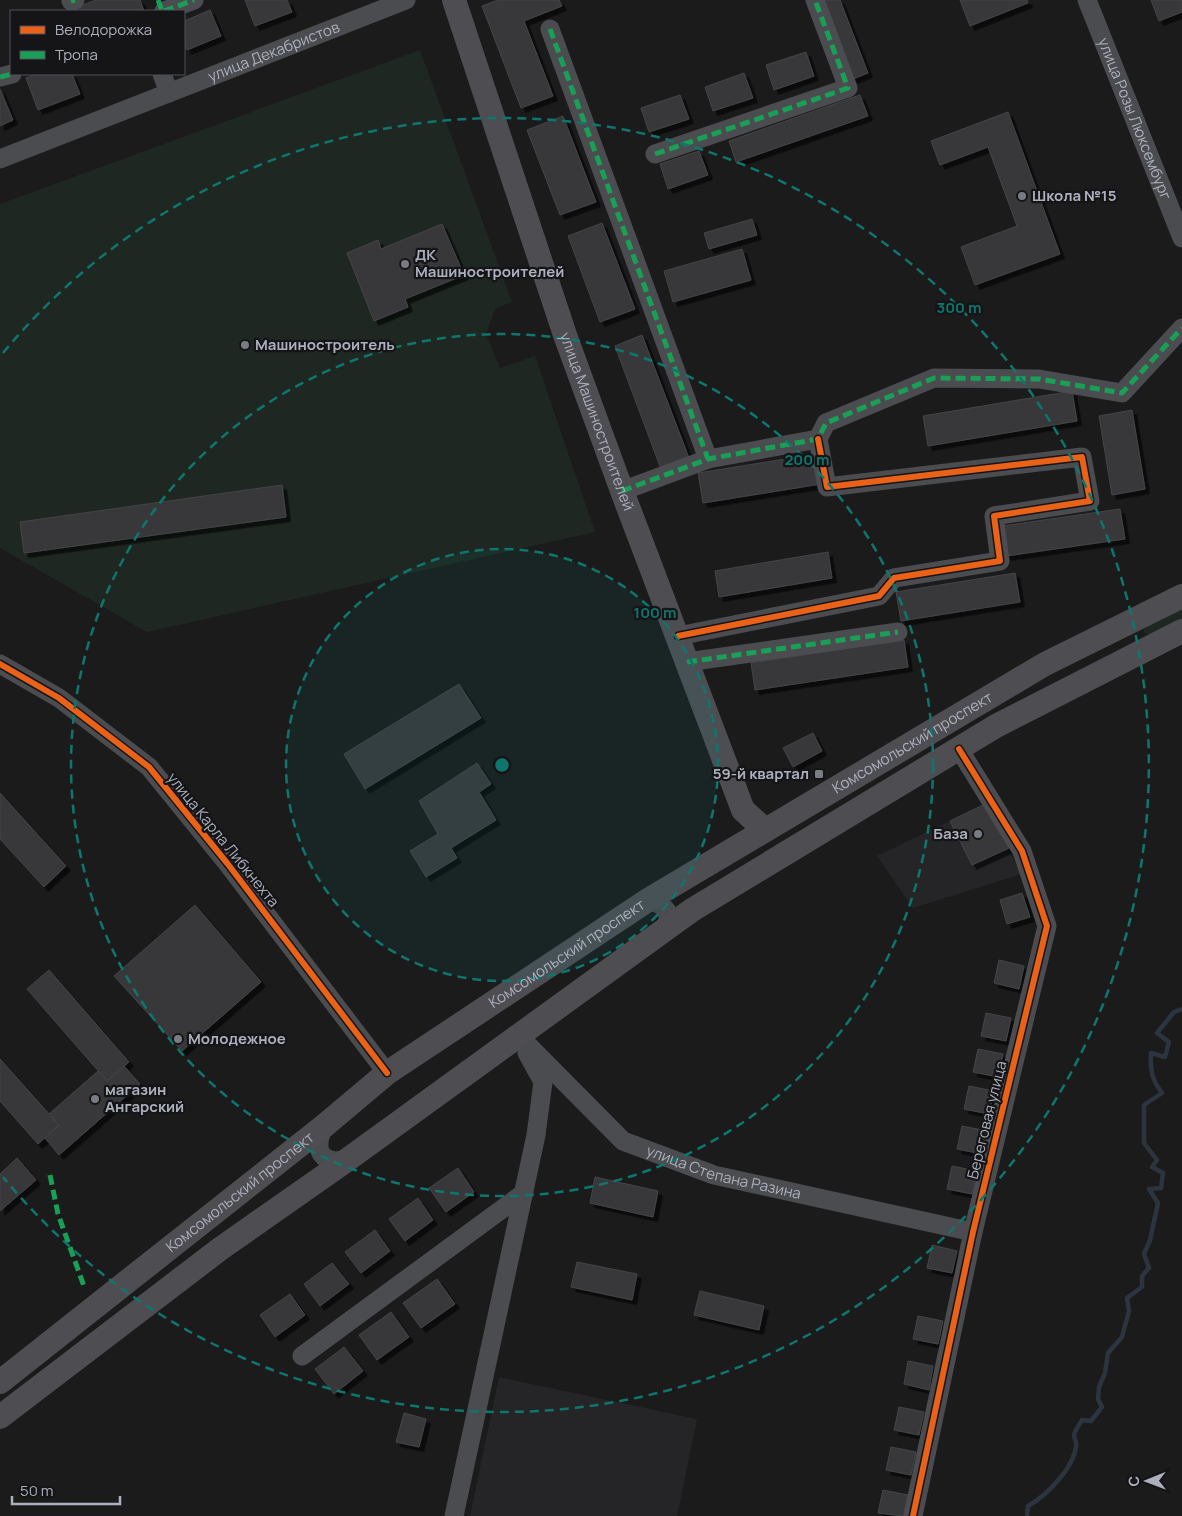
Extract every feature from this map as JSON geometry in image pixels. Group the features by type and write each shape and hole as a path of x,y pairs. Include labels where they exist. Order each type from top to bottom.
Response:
{"main road":[{"name":"улица Машиностроителей","path":"454,0 565,335 622,491 743,810 764,829"},
{"name":"Комсомольский проспект","path":"0,1382 387,1074 648,900 764,829 1045,664 1182,596"},
{"path":"1123,626 1130,626 1136,633 1138,639 1137,654"},
{"name":"Комсомольский проспект","path":"0,1417 220,1248 347,1160 692,910 996,726 1182,631"},
{"path":"675,884 672,894 676,907 682,911 692,910"}],"street":[{"path":"166,10 194,0"},
{"name":"улица Декабристов","path":"0,159 406,0"},
{"path":"655,154 848,88 815,0"},
{"name":"улица Розы Люксембург","path":"1087,0 1182,238"},
{"path":"550,29 708,459"},
{"path":"162,75 168,93"},
{"path":"678,636 879,596 894,578 1000,561 994,516 1090,501 1082,457 827,488 818,439 826,423 934,378 1039,379 1122,393 1182,328"},
{"path":"622,491 708,459 818,439"},
{"path":"687,662 898,632"},
{"name":"улица Карла Либкнехта","path":"0,664 59,698 149,767 227,863 387,1074"},
{"name":"Береговая улица","path":"913,1516 973,1232 1047,926 1022,851 959,749"},
{"path":"648,900 660,903 668,911 669,919 665,930"},
{"path":"454,1516 524,1193 536,1134 543,1082 518,1035"},
{"name":"улица Степана Разина","path":"518,1035 623,1141 714,1175 973,1232"},
{"path":"324,1126 318,1139 318,1149 324,1158 334,1162 347,1160"},
{"path":"302,1356 524,1193"}],"shaded area":[{"name":"Машиностроитель","path":"420,50 512,302 495,309 486,334 500,368 535,356 595,532 147,632 0,548 0,204"},
{"path":"1182,606 1182,620 1152,635 1144,633 1144,625"},
{"path":"983,805 1022,874 913,908 877,856"},
{"path":"499,1377 697,1419 677,1516 470,1516"}],"building":[{"path":"96,0 140,0 144,10 72,10"},
{"path":"245,0 287,0 292,12 255,26"},
{"path":"498,0 559,0 562,6 524,21 553,96 521,108 482,6"},
{"path":"823,0 840,0 868,73 853,79"},
{"path":"960,0 1027,0 1028,3 970,26"},
{"path":"1151,0 1182,0 1182,12 1159,21"},
{"path":"210,10 221,36 187,50 185,44 185,21"},
{"path":"806,52 814,76 774,90 766,65"},
{"path":"744,73 753,98 713,111 705,87"},
{"path":"34,75 72,75 80,94 38,110 26,78"},
{"path":"0,89 13,120 0,126"},
{"path":"680,95 689,119 649,132 641,108"},
{"path":"860,95 868,116 736,162 729,141"},
{"name":"Школа №15","path":"1008,112 1060,254 975,285 961,247 1017,226 988,147 940,165 931,141"},
{"path":"563,116 596,202 560,215 527,130"},
{"path":"699,151 708,175 668,189 660,164"},
{"path":"752,219 757,235 709,249 704,233"},
{"path":"602,223 635,309 600,322 568,236"},
{"name":"ДК Машиностроителей","path":"442,224 464,275 405,299 408,307 374,321 347,253 378,240 381,249"},
{"path":"742,249 751,280 673,302 664,271"},
{"path":"642,335 689,458 661,469 615,346"},
{"path":"1072,391 1077,421 928,446 923,416"},
{"path":"1132,410 1145,489 1112,495 1099,416"},
{"path":"816,454 821,484 703,503 698,473"},
{"path":"282,485 286,517 24,553 20,522"},
{"path":"1120,509 1125,539 1006,556 1002,526"},
{"path":"828,552 832,578 719,597 715,571"},
{"path":"1015,573 1020,602 901,621 896,592"},
{"path":"904,640 908,667 755,690 751,663"},
{"path":"459,684 481,718 365,789 344,754"},
{"path":"813,733 822,751 793,767 783,748"},
{"path":"477,763 491,784 479,792 496,820 451,848 457,858 426,877 410,851 438,834 419,801"},
{"path":"0,793 66,866 44,887 0,839"},
{"name":"База","path":"983,805 1009,848 972,865 950,821"},
{"path":"1022,893 1030,917 1007,924 1000,900"},
{"path":"195,905 261,982 182,1051 114,976"},
{"path":"999,960 1024,966 1019,989 994,983"},
{"path":"49,970 129,1062 107,1081 27,989"},
{"path":"986,1013 1011,1018 1006,1041 981,1036"},
{"path":"978,1049 1003,1054 998,1077 973,1072"},
{"path":"0,1059 59,1125 38,1144 0,1101"},
{"name":"магазин Ангарский","path":"124,1066 140,1084 59,1155 45,1138 59,1125 49,1114 98,1071 107,1081"},
{"path":"969,1086 994,1091 989,1114 964,1109"},
{"path":"962,1126 987,1131 982,1154 957,1149"},
{"path":"17,1158 36,1180 0,1211 0,1174"},
{"path":"952,1166 977,1171 972,1194 947,1189"},
{"path":"458,1168 474,1192 446,1212 429,1188"},
{"path":"595,1177 658,1191 653,1217 590,1203"},
{"path":"418,1198 433,1220 405,1241 389,1219"},
{"path":"375,1230 390,1251 361,1273 345,1252"},
{"path":"932,1245 957,1251 952,1273 927,1268"},
{"path":"577,1262 637,1274 632,1300 571,1287"},
{"path":"332,1263 349,1284 320,1306 304,1284"},
{"path":"437,1279 455,1304 421,1328 403,1303"},
{"path":"700,1291 764,1306 759,1330 694,1315"},
{"path":"290,1294 305,1315 275,1337 260,1315"},
{"path":"391,1312 409,1337 377,1360 359,1335"},
{"path":"918,1316 943,1321 938,1344 913,1339"},
{"path":"344,1347 363,1371 334,1394 315,1369"},
{"path":"908,1361 933,1366 929,1390 904,1384"},
{"path":"899,1407 924,1412 919,1435 894,1430"},
{"path":"404,1413 426,1419 419,1447 396,1442"},
{"path":"891,1447 916,1452 911,1475 886,1470"},
{"path":"883,1490 908,1495 903,1516 878,1513"}],"waterway":[{"path":"1027,1516 1028,1506 1043,1496 1065,1472 1074,1454 1076,1446 1074,1435 1082,1420 1091,1421 1102,1407 1098,1399 1099,1387 1105,1373 1108,1353 1122,1337 1129,1311 1127,1298 1142,1287 1142,1276 1149,1268 1144,1254 1150,1240 1158,1203 1149,1189 1161,1188 1163,1173 1152,1167 1157,1160 1144,1143 1144,1105 1162,1093 1152,1074 1151,1053 1165,1057 1169,1042 1157,1033 1174,1012 1182,1009"}],"marked path":[{"path":"71,1 75,0"},
{"path":"158,0 162,10"},
{"path":"167,10 194,0"},
{"path":"655,154 848,88 815,0"},
{"path":"550,29 708,459"},
{"path":"0,77 10,74"},
{"path":"622,491 708,459 818,439 826,423 934,378 1039,379 1122,393 1182,328"},
{"path":"687,662 898,632"},
{"path":"50,1175 58,1214 85,1289"}],"cycle path":[{"path":"678,636 879,596 894,578 1000,561 994,516 1090,501 1082,457 827,487 818,439"},
{"path":"0,664 59,698 149,767 227,863 387,1073"},
{"path":"913,1516 973,1232 1047,926 1022,851 959,749"}],"place":[{"name":"Школа №15","path":"1022,196"},
{"name":"ДК Машиностроителей","path":"405,264"},
{"name":"Машиностроитель","path":"245,345"},
{"name":"59-й квартал","path":"819,774"},
{"name":"База","path":"978,834"},
{"name":"Молодежное","path":"178,1039"},
{"name":"магазин Ангарский","path":"95,1099"}]}
